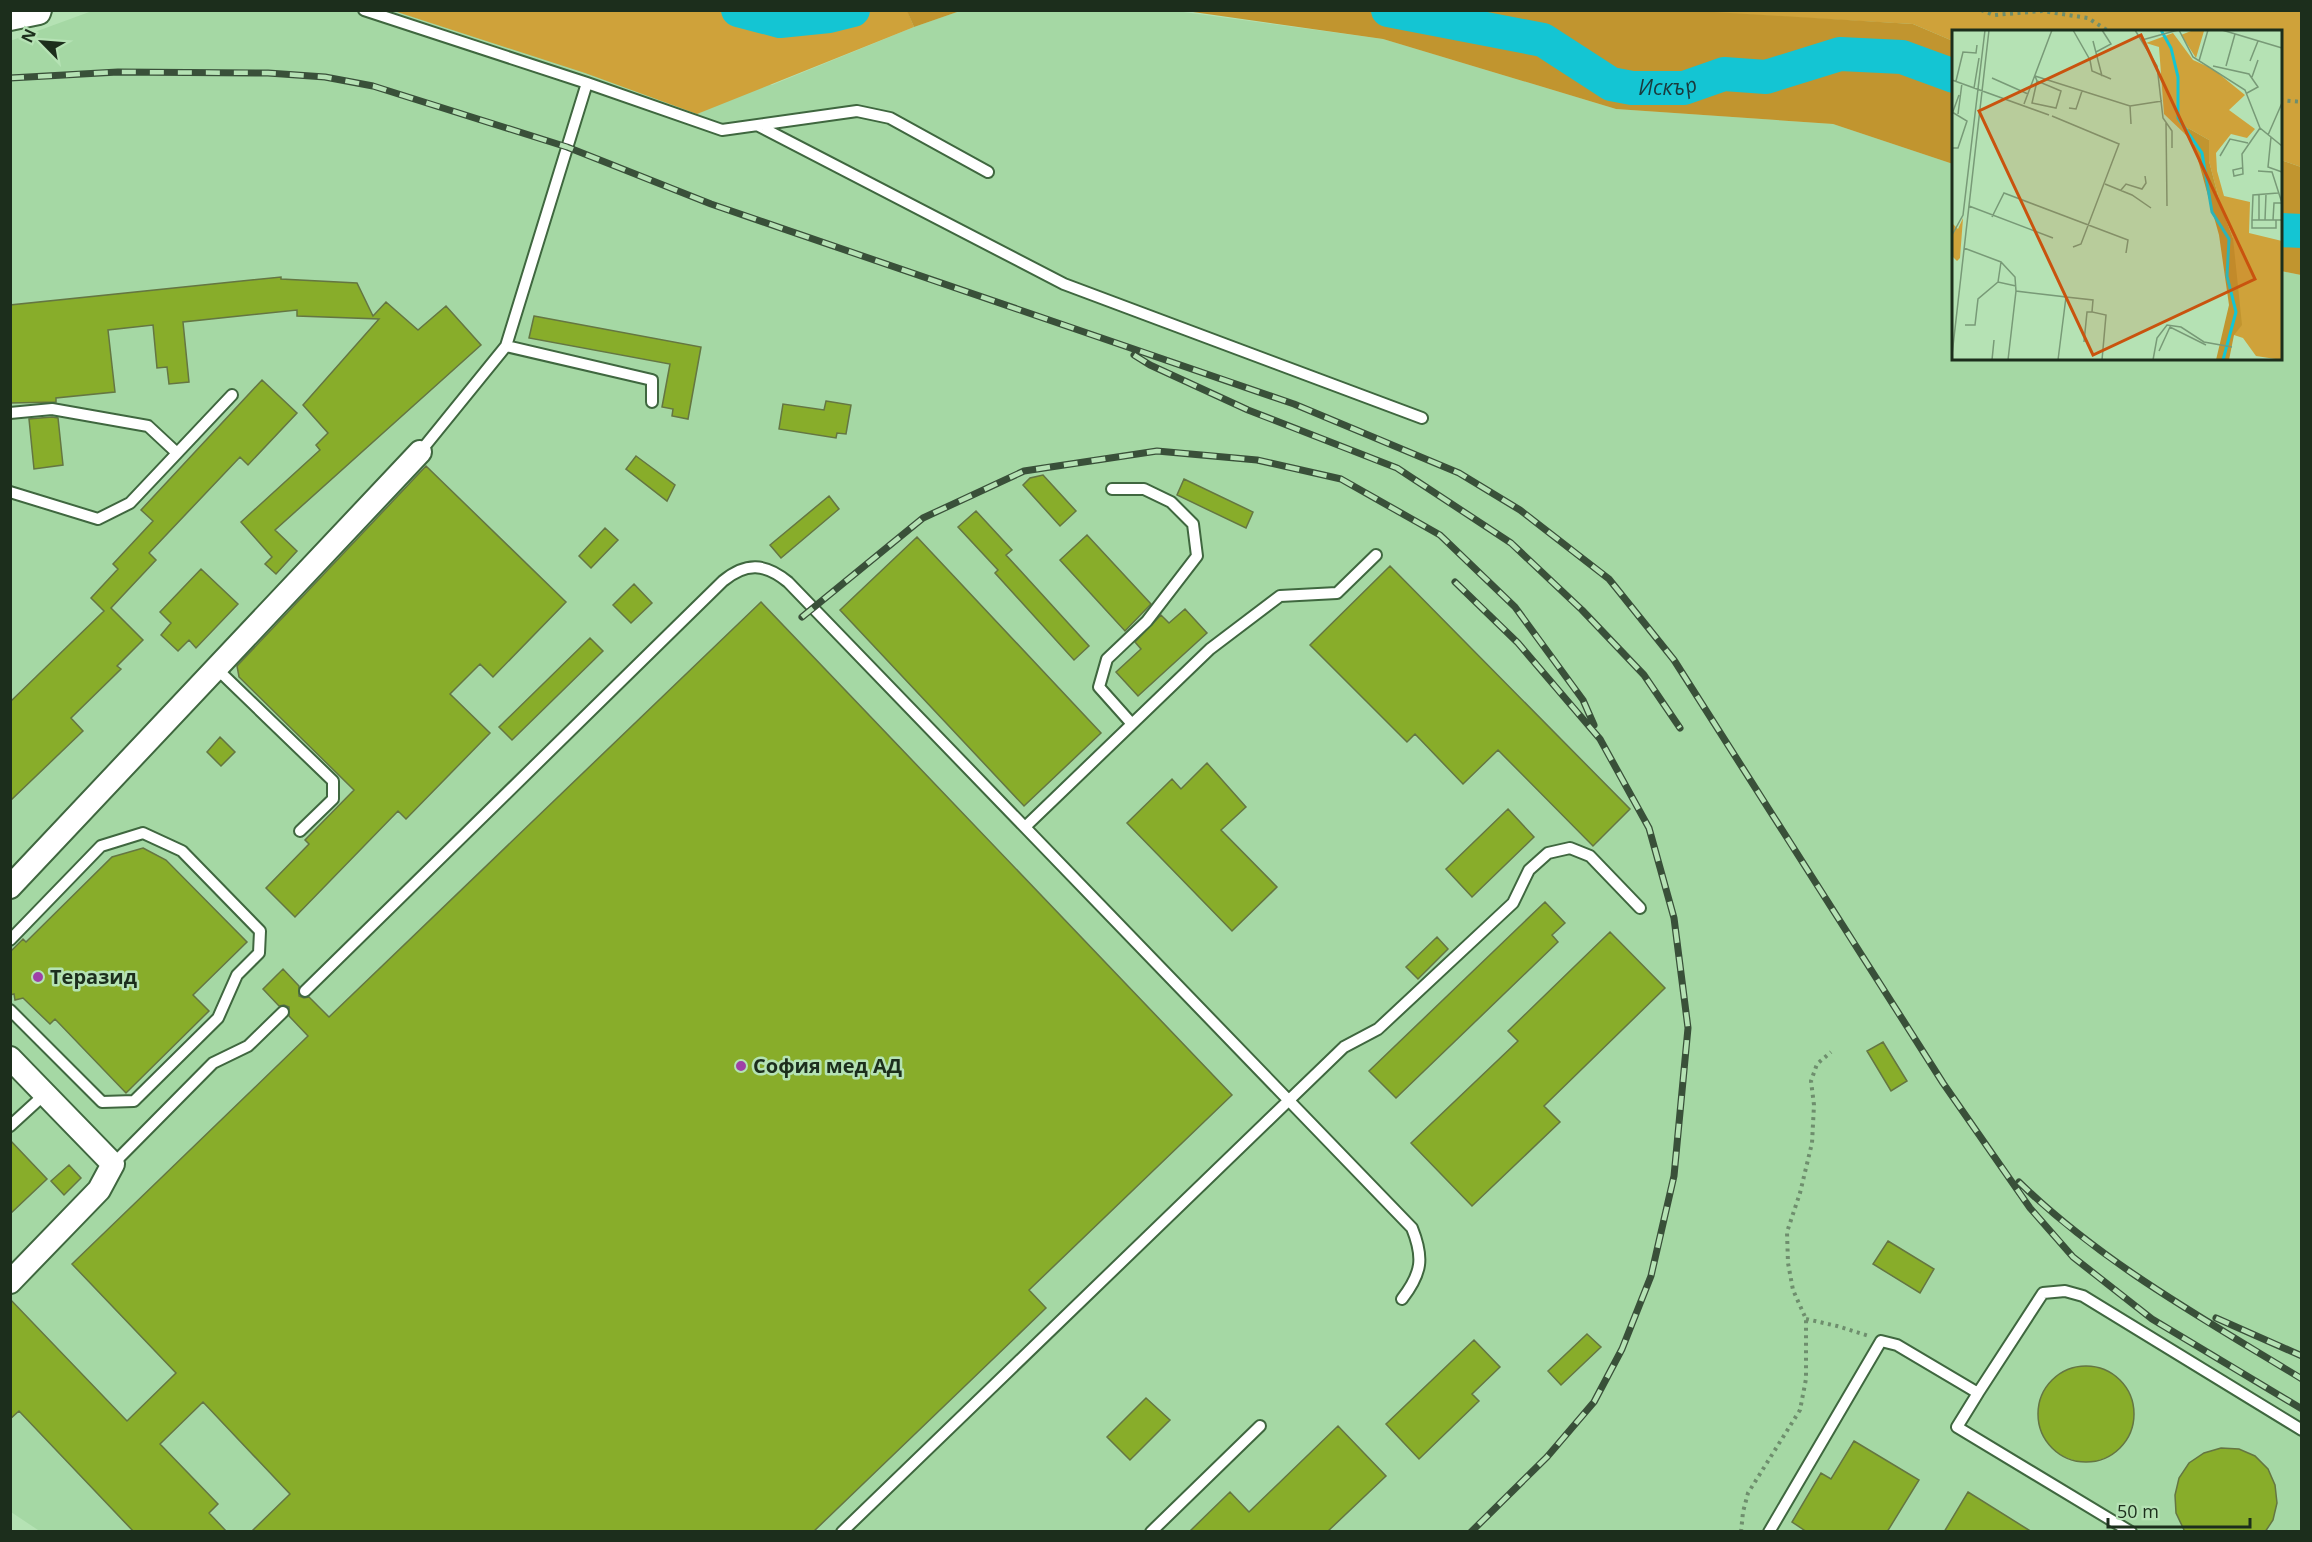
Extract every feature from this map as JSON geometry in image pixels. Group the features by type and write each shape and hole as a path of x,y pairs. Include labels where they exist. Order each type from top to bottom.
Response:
{"street":[{"path":"10,19 44,11"},
{"path":"10,887 420,452"},
{"path":"10,1058 113,1164 99,1191 10,1282"}],"lane":[{"path":"363,10 722,130 857,111 890,118 988,172"},
{"path":"420,452 506,346 587,83"},
{"path":"759,126 1064,284 1422,418"},
{"path":"506,346 652,380 652,402"},
{"path":"10,492 98,519 130,503 232,395"},
{"path":"10,413 52,409 148,426 177,453"},
{"path":"1112,489 1143,489 1172,502 1193,524 1197,556 1147,621 1107,659 1099,687 1132,724"},
{"path":"1025,827 1210,649 1280,596 1337,592 1376,555"},
{"path":"305,991 723,581 734,572 748,567 763,567 777,573 788,582 1412,1228 1419,1246 1420,1265 1414,1283 1402,1299"},
{"path":"216,668 333,781 333,799 300,831"},
{"path":"10,940 101,846 143,833 182,851 260,931 259,954 237,975 218,1018 134,1101 102,1102 10,1010"},
{"path":"842,1532 1344,1047 1378,1029 1513,903 1529,870 1548,853 1570,848 1590,856 1640,908"},
{"path":"113,1164 213,1063 248,1046 283,1012"},
{"path":"10,1126 45,1094"},
{"path":"2131,1532 1957,1427 2043,1293 2065,1291 2083,1296 2301,1431"},
{"path":"1769,1532 1881,1341 1897,1346 1978,1393"},
{"path":"1151,1532 1260,1426"}],"path":[{"path":"1981,10 1994,15 2042,11 2088,18 2107,30"},
{"path":"2282,100 2301,102"},
{"path":"1741,1532 1748,1493 1800,1410 1806,1379 1806,1319 1793,1290 1788,1263 1787,1232 1800,1193 1812,1143 1815,1105 1811,1081 1816,1064 1831,1052"},
{"path":"1806,1319 1837,1326 1881,1341"}],"shaded area":[{"path":"907,10 914,27 697,114 585,73 394,11"},
{"path":"1681,10 1913,24 1952,41 1952,164 1833,124 1616,109 1383,39 1186,11"},
{"path":"92,11 565,11 772,85 914,27 960,11 1176,11 1383,39 1616,109 1833,124 1952,164 1952,360 2282,360 2282,271 2301,275 2301,1531 41,1532 11,1512 10,41"},
{"path":"907,11 960,11 914,27"},
{"path":"1681,11 2301,11 2301,167 2282,160 2282,30 1952,30 1952,41 1913,24"},
{"path":"2282,160 2301,167 2301,275 2282,271"}],"building":[{"path":"281,277 281,279 357,283 373,316 386,302 418,330 446,306 481,345 275,530 297,551 276,574 265,564 272,557 241,522 320,450 316,445 328,433 303,405 379,319 297,316 297,310 183,322 189,382 169,384 167,367 157,368 153,325 108,330 115,392 56,398 56,402 10,403 10,305"},
{"path":"534,316 701,347 688,419 672,416 673,409 662,407 670,364 529,338"},
{"path":"262,380 297,413 248,465 240,457 149,553 156,560 111,608 143,640 117,666 121,669 71,718 83,731 10,801 10,702 104,611 91,598 118,569 113,564 153,521 141,510"},
{"path":"826,401 851,405 846,434 837,433 836,438 779,429 783,404 824,410"},
{"path":"58,418 63,465 34,469 29,419"},
{"path":"636,456 675,485 667,501 626,469"},
{"path":"426,466 566,602 493,677 480,664 450,694 490,733 406,819 398,811 295,917 266,888 309,844 305,840 354,790 239,677 237,666"},
{"path":"1043,475 1076,511 1060,526 1023,485 1030,478"},
{"path":"1184,479 1253,512 1246,528 1177,495"},
{"path":"829,496 839,509 781,558 770,545"},
{"path":"976,511 1012,550 1006,555 1089,646 1074,660 995,573 998,570 958,527"},
{"path":"605,528 618,540 591,568 579,556"},
{"path":"1087,535 1151,604 1125,631 1060,560"},
{"path":"917,537 1101,733 1024,806 840,610"},
{"path":"1390,566 1630,809 1593,846 1498,750 1463,784 1415,734 1407,742 1310,645"},
{"path":"201,569 238,604 196,648 189,640 178,651 161,635 171,623 160,612"},
{"path":"634,584 652,603 631,623 613,605"},
{"name":"София мед АД","path":"761,602 1232,1095 1029,1290 1046,1308 813,1532 251,1532 290,1494 203,1402 160,1444 218,1504 209,1513 227,1532 134,1532 19,1411 10,1419 10,1299 127,1421 176,1373 72,1264 308,1036 289,1016 289,1007 279,1006 263,989 283,969 299,986 299,996 309,997 329,1017"},
{"path":"1185,609 1207,633 1138,696 1116,672 1141,649 1135,642 1161,615 1169,623"},
{"path":"590,638 603,651 512,740 499,727"},
{"path":"220,737 235,752 221,766 207,752"},
{"path":"1207,763 1246,807 1221,830 1277,887 1232,931 1127,823 1172,779 1181,789"},
{"path":"1508,809 1534,837 1472,897 1446,869"},
{"path":"143,848 166,860 247,942 193,995 209,1011 126,1093 55,1019 50,1024 23,998 15,1000 14,994 10,995 10,952 23,939 26,942 112,857"},
{"path":"1545,902 1565,923 1552,935 1558,942 1396,1098 1369,1071"},
{"path":"1610,932 1665,988 1544,1106 1560,1122 1472,1206 1411,1143 1518,1041 1508,1031"},
{"path":"1437,937 1448,949 1418,979 1406,967"},
{"path":"1883,1042 1907,1081 1891,1091 1867,1051"},
{"path":"10,1140 47,1179 10,1214"},
{"path":"69,1165 81,1178 64,1195 51,1181"},
{"path":"1888,1241 1934,1269 1920,1293 1873,1264"},
{"path":"1587,1334 1601,1347 1561,1385 1548,1371"},
{"path":"1474,1340 1500,1367 1472,1394 1479,1401 1419,1459 1386,1424"},
{"path":"2086,1366 2104,1370 2120,1380 2130,1396 2134,1414 2130,1432 2120,1448 2104,1458 2086,1462 2068,1458 2052,1448 2042,1432 2038,1414 2042,1396 2052,1380 2068,1370"},
{"path":"1146,1398 1170,1420 1130,1460 1107,1437"},
{"path":"1338,1426 1386,1476 1327,1532 1189,1532 1230,1492 1249,1512"},
{"path":"1854,1441 1919,1480 1887,1532 1807,1532 1792,1522 1821,1473 1831,1479"},
{"path":"2221,1448 2239,1449 2255,1456 2268,1469 2275,1485 2277,1503 2273,1520 2265,1532 2185,1532 2176,1513 2175,1495 2179,1478 2189,1463 2204,1453"},
{"path":"1968,1492 2032,1532 1944,1532"}],"waterway":[{"name":"Искър","path":"738,10 780,21 829,16 853,10"},
{"name":"Искър","path":"1388,10 1543,40 1611,84 1632,88 1684,88 1724,74 1766,77 1840,54 1902,57 1952,75"},
{"name":"Искър","path":"2282,230 2302,231"}],"railway":[{"path":"10,78 118,72 268,73 325,77 373,86 567,147 711,204 1294,404 1459,473 1520,510 1609,579 1674,660 1943,1083 2030,1208 2073,1257 2152,1319 2302,1409"},
{"path":"1134,355 1150,365 1248,410 1397,468 1511,543 1582,610 1644,675 1680,728"},
{"path":"802,617 923,518 1024,471 1157,451 1257,460 1341,479 1440,535 1515,607 1583,700 1594,725"},
{"path":"1455,582 1518,643 1600,739 1649,828 1674,918 1688,1028 1674,1176 1651,1276 1622,1349 1594,1402 1547,1457 1471,1532"},
{"path":"2019,1182 2084,1239 2119,1264 2191,1312 2302,1379"},
{"path":"2216,1318 2302,1356"}],"place":[{"name":"Теразид","path":"38,977"},
{"name":"София мед АД","path":"741,1066"}]}
